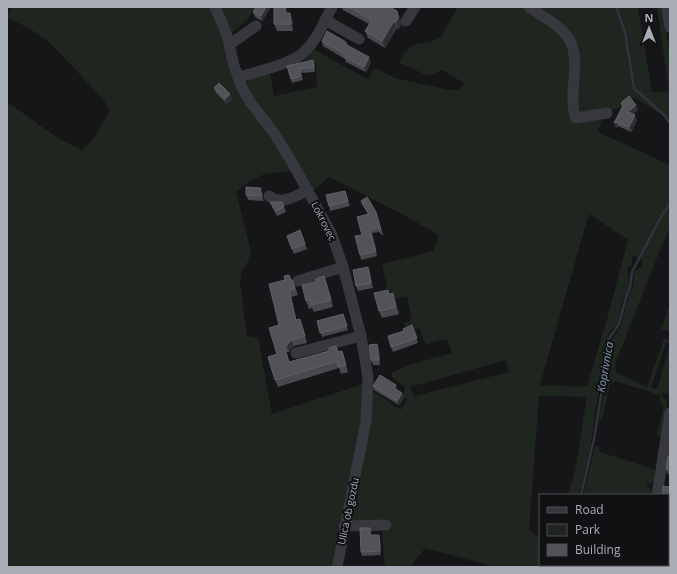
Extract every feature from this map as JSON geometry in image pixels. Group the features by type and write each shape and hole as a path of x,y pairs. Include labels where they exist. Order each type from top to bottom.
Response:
{"street":[{"name":"Lokrovec","path":"215,7 221,18 230,44 234,66 238,77 251,103 274,133 308,190 332,235 343,267 362,336 368,377 366,421 360,454"},
{"path":"238,77 294,59 304,52 314,40 332,7"},
{"path":"406,21 415,7"},
{"path":"529,7 556,25 571,41 574,56 573,102 576,118 607,113"},
{"path":"667,7 670,27"},
{"path":"325,20 358,39"},
{"path":"230,44 256,26"},
{"path":"269,196 272,199 287,200 308,190"},
{"path":"298,281 343,267"},
{"path":"296,353 362,336"},
{"path":"657,494 670,413"},
{"name":"Ulica ob gozdu","path":"337,567 344,526 360,454"},
{"path":"344,526 386,525"}],"green space":[{"path":"11,7 210,7 217,20 227,51 284,155 291,171 265,174 251,180 236,192 251,252 246,266 242,271 240,282 247,336 258,338 272,414 363,384 362,413 331,567 7,567 7,102 61,140 82,150 92,140 110,111 103,99 51,44 29,28 7,18"},
{"path":"220,7 255,7 248,19 231,34"},
{"path":"458,7 526,7 569,41 574,121 603,116 598,132 670,165 670,227 615,364 617,373 647,387 664,339 670,341 670,344 666,342 651,388 657,389 670,345 669,393 661,393 662,397 667,401 662,438 657,436 664,405 660,402 660,395 615,381 610,384 602,420 599,419 605,388 610,342 621,326 626,304 633,286 634,272 642,264 642,260 632,255 632,264 627,268 629,284 622,302 618,322 608,335 605,343 602,377 595,411 591,445 579,494 568,494 575,471 587,397 539,396 529,530 539,538 539,567 495,567 425,548 410,567 385,567 382,533 387,527 349,524 372,392 401,410 407,399 403,396 405,387 393,378 391,373 409,365 452,353 447,339 426,344 419,328 405,331 404,323 412,320 407,296 395,299 394,294 387,288 382,264 433,251 439,235 329,177 314,190 254,100 246,84 249,79 270,73 274,96 317,87 316,63 311,60 304,60 313,49 368,79 375,68 395,78 449,90 460,90 464,83 442,70 429,76 399,63 405,52 415,44 429,42 440,38","holes":["589,214 628,240 587,387 540,385","506,360 509,372 414,396 410,387"]},
{"path":"533,7 638,7 652,92 669,91 657,7 663,7 670,57 670,126 661,114 635,98 631,98 620,108 578,115 576,53"},
{"path":"670,304 670,332 661,329"},
{"path":"595,446 599,447 600,452 656,470 654,482 647,484 647,487 652,490 651,494 583,494"}],"building":[{"path":"256,7 266,7 261,16 253,12"},
{"path":"274,7 285,7 285,13 290,13 291,24 274,24"},
{"path":"349,7 390,7 397,11 398,18 396,22 394,21 382,41 365,31 372,20"},
{"path":"327,31 346,42 345,44 369,57 364,67 345,57 346,55 322,41"},
{"path":"313,60 314,68 299,68 301,76 291,79 287,66"},
{"path":"219,83 230,94 225,99 214,88"},
{"path":"629,96 636,105 628,112 635,115 629,127 616,122 614,123 623,106 621,103"},
{"path":"246,187 261,188 260,191 262,196 246,195"},
{"path":"345,191 348,201 329,206 326,195"},
{"path":"367,197 376,212 381,230 378,227 370,229 376,251 360,255 355,236 362,235 357,217 369,214 361,201"},
{"path":"270,202 282,202 284,207 276,211"},
{"path":"300,230 305,244 292,249 287,236"},
{"path":"368,267 371,283 356,286 353,270"},
{"path":"289,275 293,281 295,289 289,290 296,320 300,319 305,336 291,340 284,346 289,362 329,351 329,348 336,346 338,352 342,351 346,365 339,367 337,361 275,380 268,357 277,354 269,328 279,325 269,284 285,280 284,276"},
{"path":"324,276 331,300 311,305 310,300 306,301 302,285 316,282 316,279"},
{"path":"388,290 389,294 393,293 396,307 379,311 374,293"},
{"path":"343,314 347,326 320,333 317,321"},
{"path":"412,325 417,338 391,347 388,336 404,331 403,329"},
{"path":"377,344 379,360 371,360 369,345"},
{"path":"380,375 396,385 394,388 402,393 397,401 373,386"},
{"path":"668,456 670,456 670,470 666,469"},
{"path":"663,486 670,487 670,498 669,494 662,494"},
{"path":"360,528 370,528 370,535 379,535 380,551 361,552"},
{"path":"669,534 670,534 669,553"}],"waterway":[{"name":"Koprivnica","path":"616,7 625,32 634,88 666,117 670,123"},
{"name":"Koprivnica","path":"581,494 594,439 604,377 608,340 619,324 630,287 632,272 662,215 670,204"}]}
